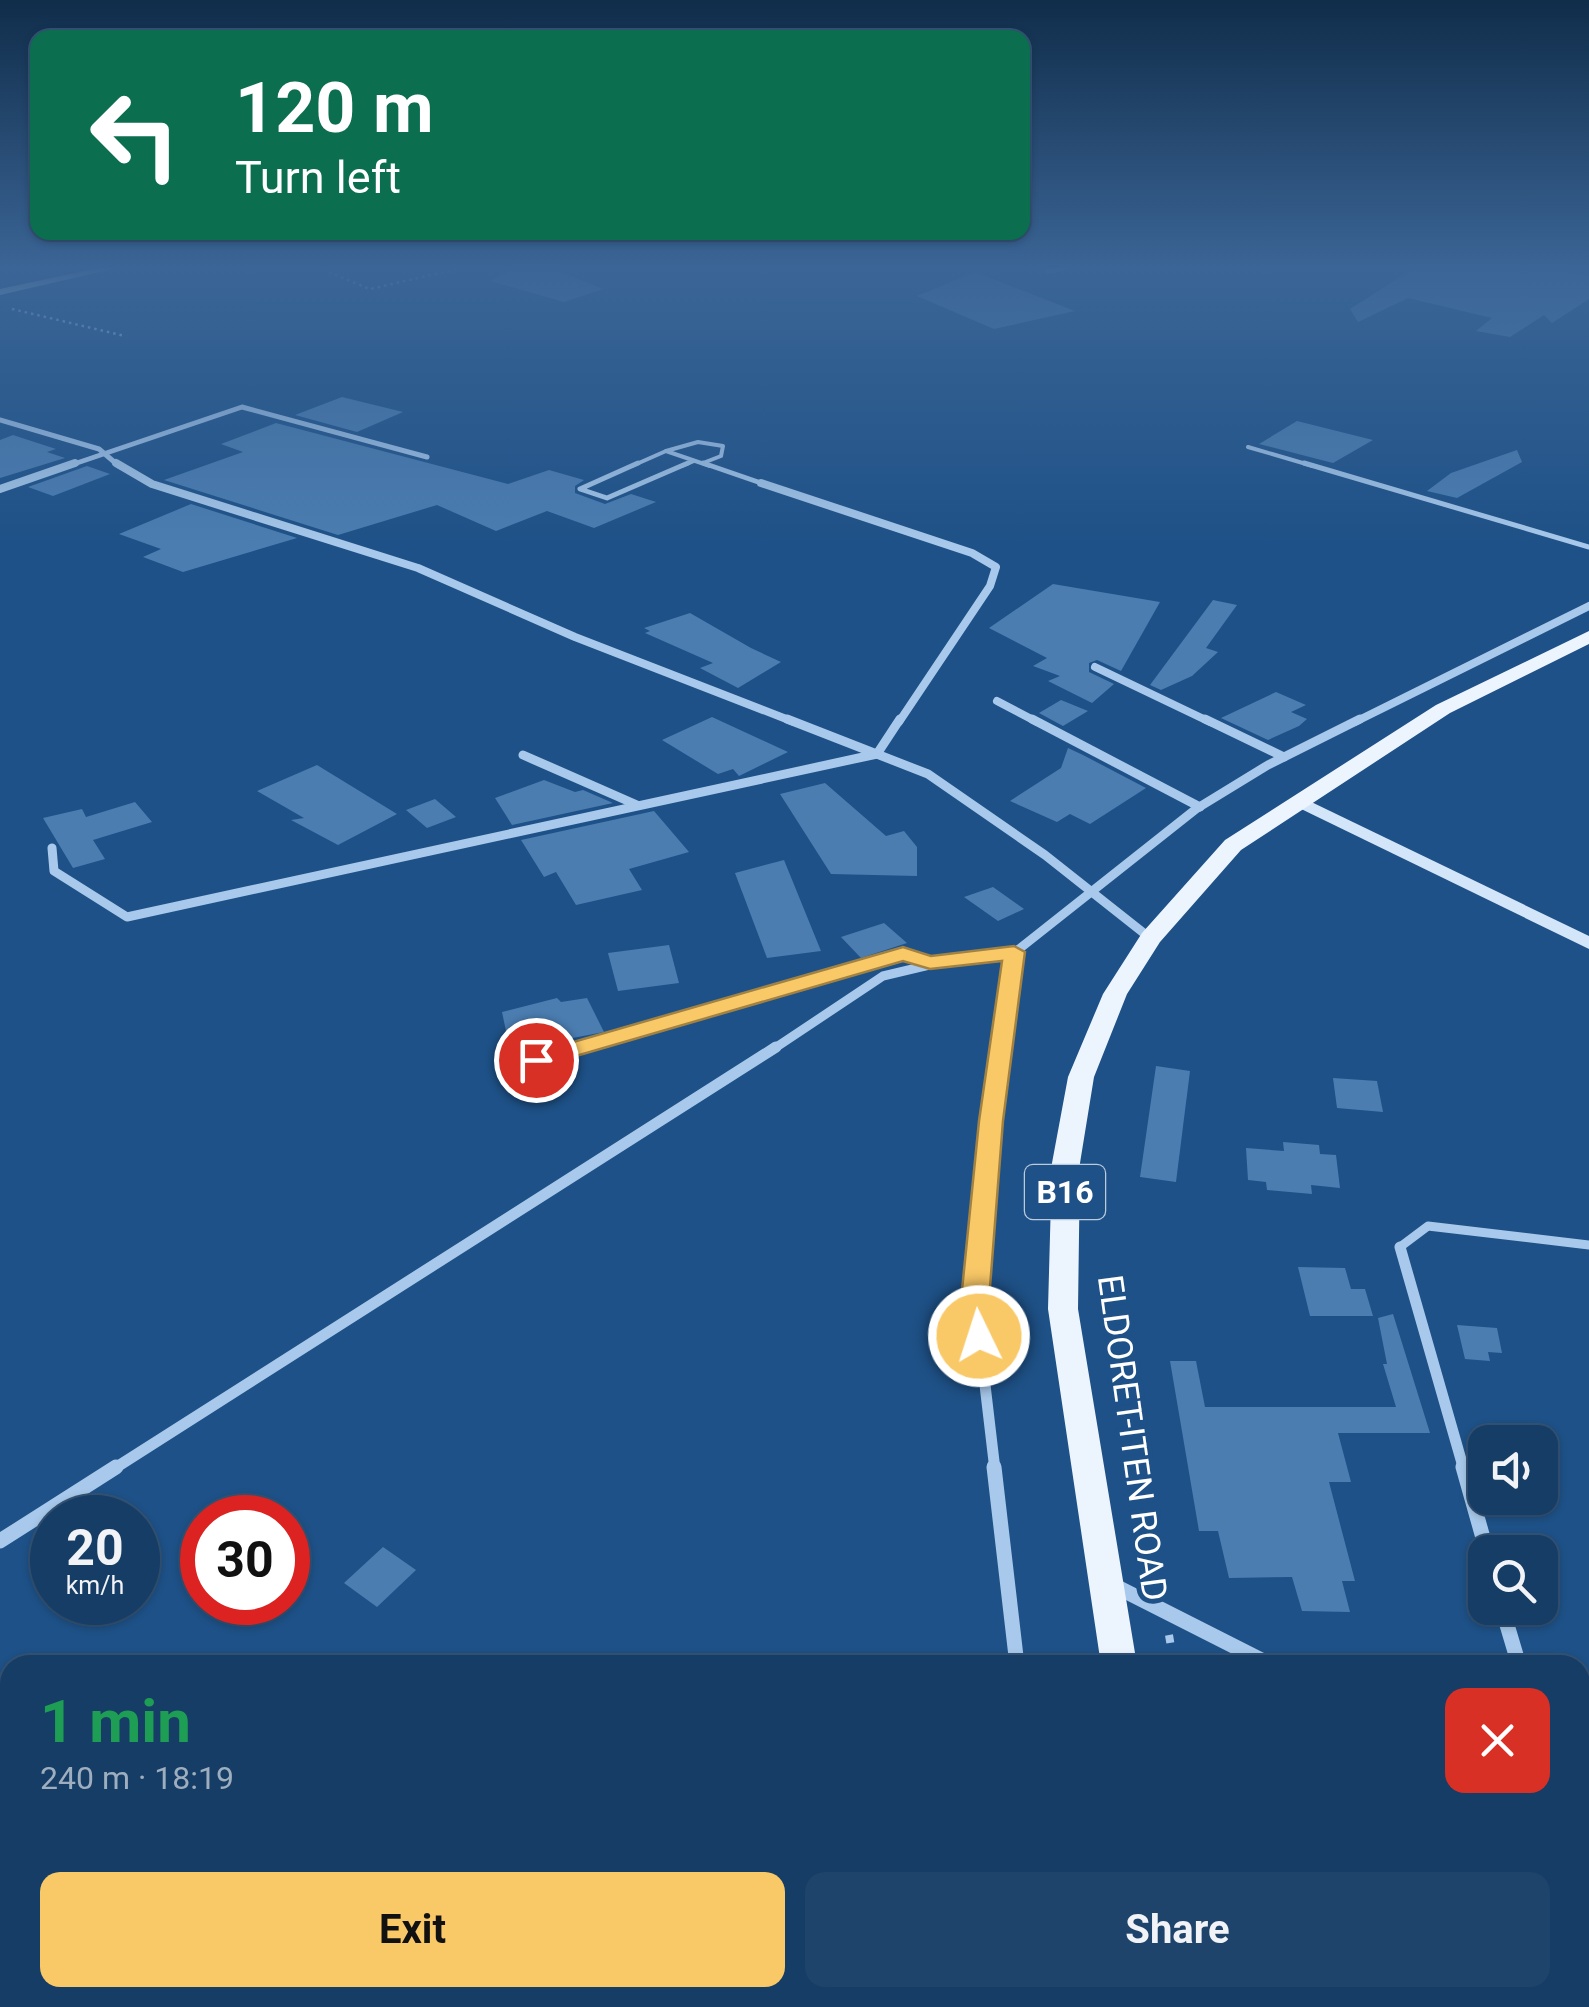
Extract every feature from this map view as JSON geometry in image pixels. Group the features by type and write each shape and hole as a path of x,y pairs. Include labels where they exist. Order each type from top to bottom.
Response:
{"main road":[{"name":"ELDORET-ITEN ROAD","path":"1117,1655 1063,1309 1066,1164 1080,1078 1115,994 1150,938 1233,845 1443,709 1589,637"},
{"path":"1301,802 1589,943"}],"street":[{"path":"0,489 242,407 427,458"},
{"path":"0,420 106,452 138,479 418,568 575,637 928,774 967,798 1150,938"},
{"path":"52,848 54,871 126,918 877,754 990,586 996,567 972,553 761,483"},
{"path":"0,1541 712,1090 883,976 930,963 1014,952 1200,807 1284,757 1589,606"},
{"path":"1095,667 1284,757"},
{"path":"997,701 1200,807"},
{"path":"523,755 639,806"},
{"path":"1014,952 998,1049 975,1300 1016,1655"},
{"path":"536,1060 903,954 930,963"},
{"path":"1400,1247 1482,1535"},
{"path":"1105,1580 1251,1655"},
{"path":"1507,1625 1516,1655"}],"lane":[{"path":"694,461 607,498 580,488 666,451 698,442 723,446 721,456 702,464"},
{"path":"1248,447 1589,547"},
{"path":"666,451 761,483"},
{"path":"1400,1247 1428,1226 1589,1245"}],"building":[{"path":"342,397 403,412 357,432 295,415"},
{"path":"1297,421 1373,440 1333,463 1259,444"},
{"path":"276,423 508,484 549,470 584,480 575,486 575,493 605,504 631,494 656,502 594,528 547,511 496,531 437,505 338,535 164,480 243,452 221,444"},
{"path":"13,435 56,449 47,452 65,458 0,478 0,440"},
{"path":"1517,450 1522,462 1457,498 1427,491 1451,473"},
{"path":"87,466 110,474 53,496 28,487"},
{"path":"191,504 297,538 183,572 143,557 161,549 119,534"},
{"path":"1053,584 1160,602 1121,671 1097,660 1089,663 1089,672 1114,684 1092,703 1048,681 1060,676 1033,666 1047,658 989,628"},
{"path":"1213,600 1237,605 1206,648 1218,652 1192,676 1161,690 1150,685"},
{"path":"690,613 781,662 738,688 700,668 713,663 645,633 650,631 644,628"},
{"path":"1276,692 1306,705 1291,712 1307,719 1268,740 1221,718"},
{"path":"1061,700 1088,711 1063,726 1039,713"},
{"path":"712,717 788,752 739,776 733,769 718,774 662,740"},
{"path":"1068,748 1146,788 1090,824 1070,814 1057,822 1010,801 1061,768"},
{"path":"317,765 397,814 338,845 291,820 304,818 257,791"},
{"path":"544,780 613,803 512,825 495,798"},
{"path":"825,783 886,836 904,831 917,847 917,876 831,874 780,794"},
{"path":"435,799 456,817 427,828 406,810"},
{"path":"135,802 152,822 93,840 105,859 73,868 43,818 82,809 86,817"},
{"path":"654,811 689,852 629,869 642,890 576,905 556,872 544,877 521,840"},
{"path":"784,860 821,951 767,958 735,873"},
{"path":"993,887 1024,909 998,921 964,897"},
{"path":"884,923 907,943 861,958 841,937"},
{"path":"669,945 679,983 618,991 608,953"},
{"path":"557,998 561,1002 587,998 604,1032 510,1050 502,1012"},
{"path":"1156,1066 1190,1071 1176,1182 1140,1177"},
{"path":"1333,1078 1377,1081 1383,1112 1337,1108"},
{"path":"1283,1142 1319,1145 1320,1154 1336,1155 1340,1188 1311,1185 1312,1194 1267,1190 1266,1182 1248,1180 1246,1148 1284,1151"},
{"path":"1298,1267 1345,1268 1351,1289 1365,1289 1373,1316 1310,1316"},
{"path":"1393,1314 1430,1433 1338,1433 1351,1482 1329,1482 1355,1581 1342,1581 1350,1612 1302,1611 1292,1577 1229,1578 1218,1531 1199,1531 1170,1361 1196,1361 1205,1407 1396,1407 1383,1364 1387,1364 1378,1318"},
{"path":"1457,1325 1497,1328 1502,1353 1488,1352 1490,1361 1465,1359"},
{"path":"383,1547 416,1570 377,1607 344,1583"}],"route":[{"path":"536,1060 903,954 930,963 1014,952 991,1121 975,1300 979,1336"}]}
